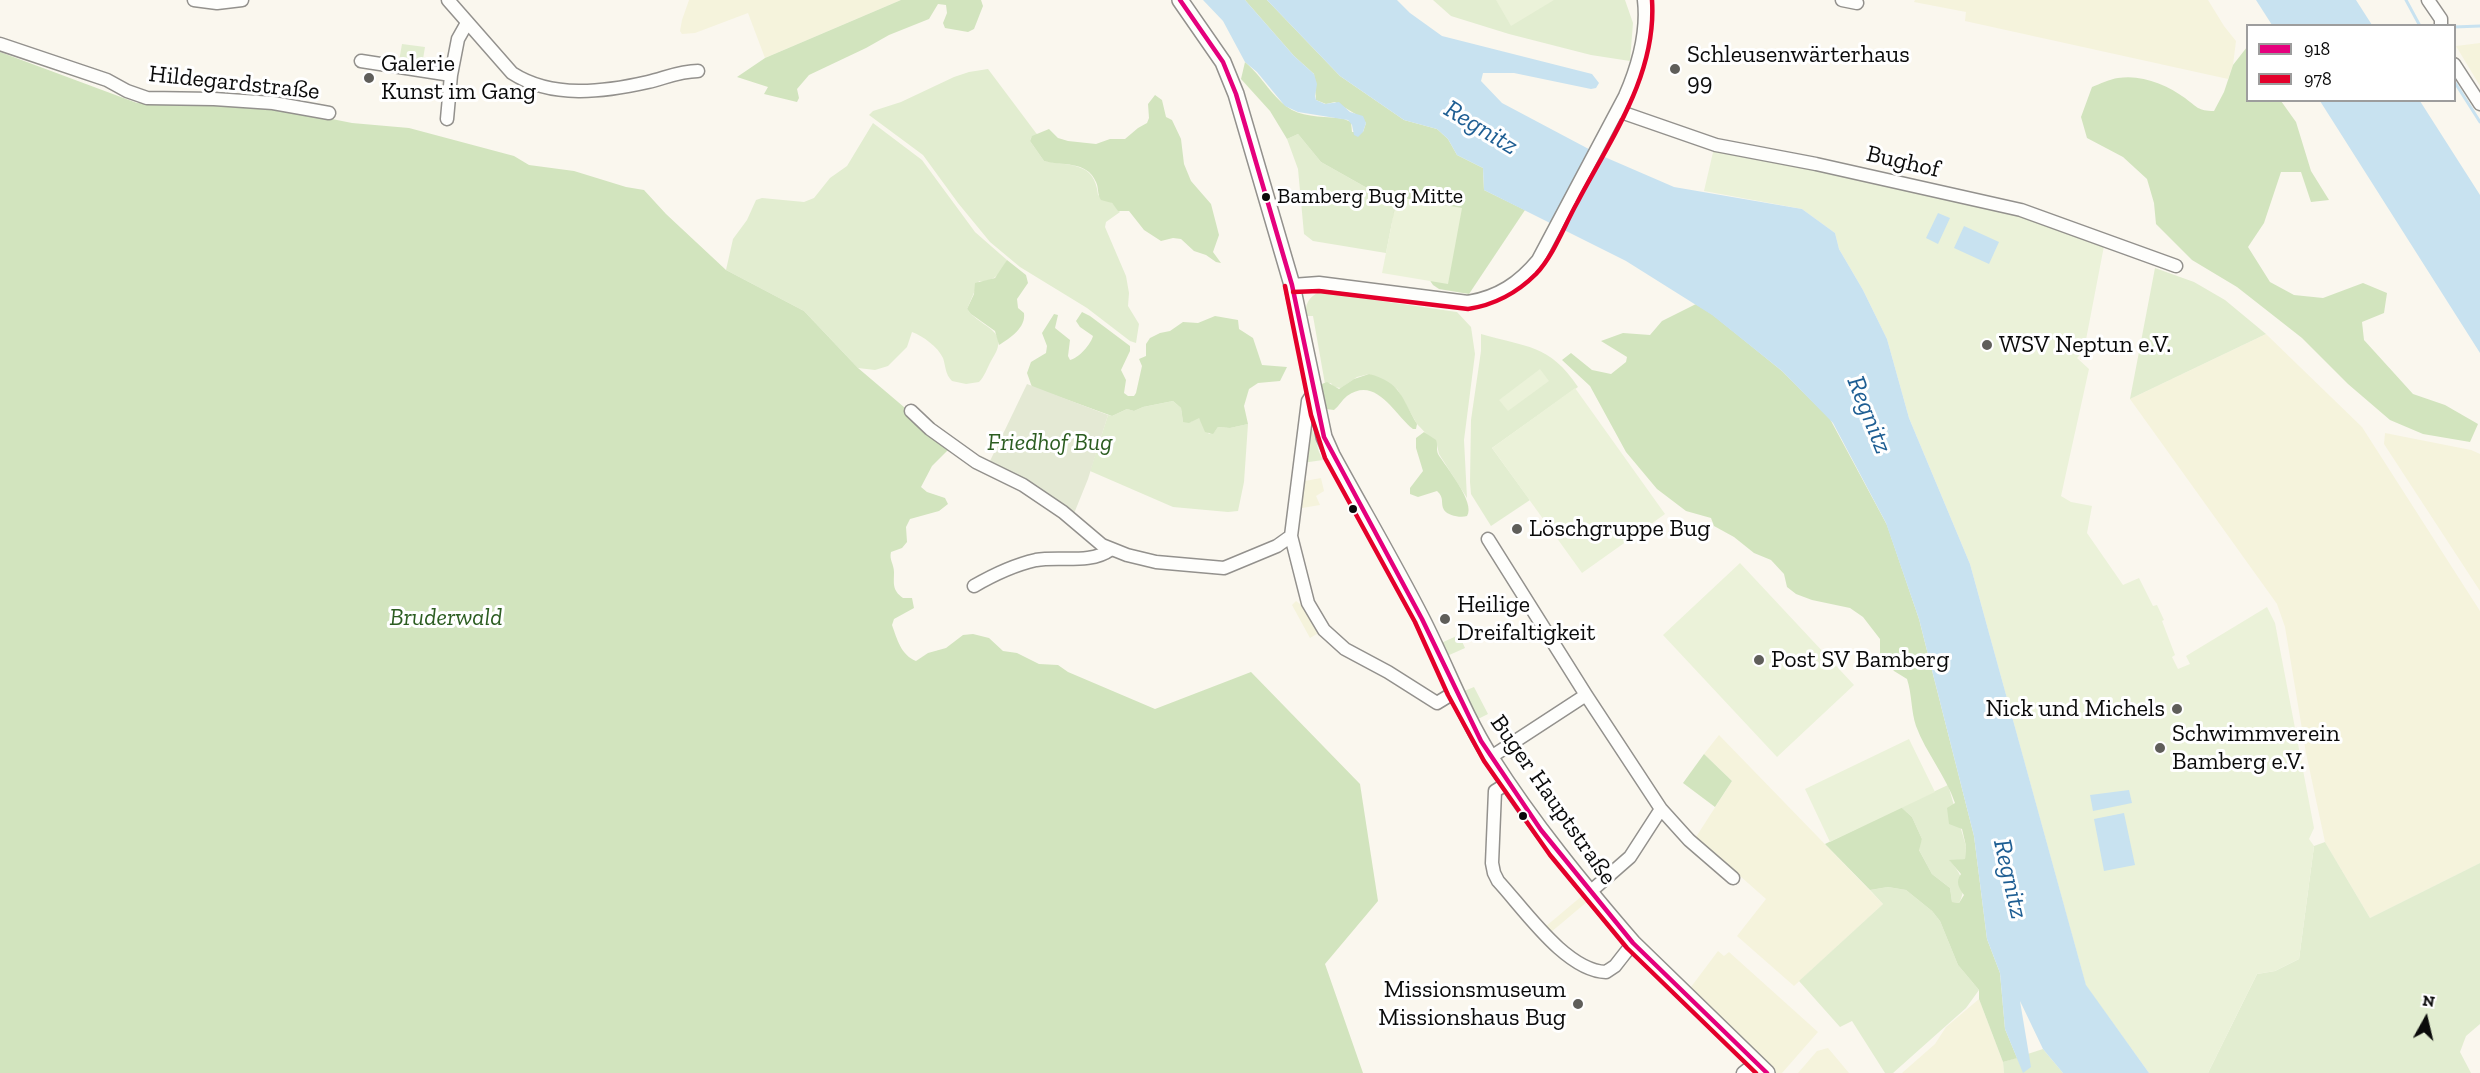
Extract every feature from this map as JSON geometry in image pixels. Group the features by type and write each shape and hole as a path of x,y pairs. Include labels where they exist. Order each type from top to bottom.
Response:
{"street":[{"path":"194,0 217,3 242,0"},
{"path":"448,0 512,73 524,81 541,87 588,91 698,71"},
{"name":"Buger Hauptstraße","path":"1180,0 1213,46 1230,77 1268,196 1292,285 1324,438 1422,619 1455,692 1508,783 1556,850 1590,892 1633,943 1762,1068"},
{"path":"1292,285 1319,283 1468,302 1492,296 1518,280 1538,260 1618,111 1635,71 1644,33 1644,0"},
{"path":"1842,0 1857,3"},
{"path":"2428,0 2440,22"},
{"path":"447,119 458,39 467,23"},
{"name":"Hildegardstraße","path":"0,44 107,80 127,91 147,98 273,103 329,113"},
{"path":"361,61 452,75"},
{"path":"2456,67 2480,104"},
{"name":"Bughof","path":"1618,111 1716,145 1816,164 2021,210 2176,266"},
{"path":"1314,392 1308,401 1305,416 1291,536 1308,603 1324,630 1345,649 1398,678 1437,703 1455,692"},
{"path":"911,411 930,429 976,462 1041,496 1110,549 1156,562 1224,567 1277,546 1291,536"},
{"path":"1488,539 1661,809 1689,840 1732,878"},
{"path":"974,586 1014,566 1034,561 1095,556 1110,549"},
{"path":"1491,757 1586,695"},
{"path":"1508,783 1495,791 1492,863 1498,881 1573,961 1586,968 1606,972 1615,966 1633,943"},
{"path":"1590,892 1630,857 1661,809"},
{"path":"1743,1073 1762,1068"}],"shaded area":[{"path":"689,0 901,0 765,58 748,13 695,33 682,34 680,31 682,20"},
{"path":"1915,0 2208,0 2236,41 2233,65 2228,79 1965,21 1966,12 1914,2"},
{"path":"2480,43 2480,86 2456,46"},
{"path":"2266,334 2362,427 2480,611 2480,863 2370,918 2325,842 2306,753 2285,627 2277,604 2130,399"},
{"path":"2385,433 2471,450 2480,454 2480,591 2384,444"},
{"path":"1321,478 1324,491 1316,496 1320,505 1296,509 1305,481"},
{"path":"1296,601 1322,631 1310,638 1292,605"},
{"path":"1719,735 1883,904 1794,986 1737,936 1766,899 1696,837 1732,781 1704,754"},
{"path":"1583,895 1588,901 1550,933 1545,927"},
{"path":"1718,951 1724,956 1729,952 1818,1032 1782,1073 1776,1073 1688,991"},
{"path":"1979,999 2003,1062 2004,1073 1902,1073 1935,1044 1946,1027"},
{"path":"1828,1048 1849,1073 1798,1073 1817,1051"}],"green space":[{"path":"901,0 981,0 983,6 974,29 968,32 945,28 943,23 947,13 946,5 938,4 929,19 889,35 809,75 797,89 799,98 797,102 764,94 768,87 737,77 765,58"},
{"path":"1245,0 1267,0 1340,76 1404,120 1437,129 1448,139 1457,155 1483,168 1484,190 1525,210 1469,294 1439,289 1433,285 1392,224 1396,197 1376,193 1321,162 1298,134 1287,139 1270,111 1241,79 1245,62 1279,100 1292,110 1310,116 1344,119 1351,122 1352,132 1363,132 1366,123 1355,114 1335,102 1326,104 1316,100 1314,74 1294,56"},
{"path":"1433,0 1625,0 1633,23 1630,61 1591,55 1509,34 1451,16"},
{"path":"1496,0 1554,0 1511,26"},
{"path":"402,44 425,47 422,65 399,61"},
{"path":"2246,48 2246,102 2282,102 2296,122 2311,171 2329,200 2311,202 2301,172 2281,172 2264,223 2248,247 2270,282 2294,295 2323,298 2363,283 2387,293 2384,313 2362,322 2364,340 2413,394 2445,405 2478,424 2470,442 2423,434 2390,420 2348,384 2302,338 2237,287 2192,260 2156,224 2154,203 2147,179 2123,157 2087,138 2081,117 2092,87 2118,78 2145,79 2178,93 2201,109 2214,111 2224,92 2233,65"},
{"name":"Bruderwald","path":"0,52 137,103 272,107 352,123 409,128 514,156 529,165 574,171 626,187 644,190 666,214 726,270 804,311 858,368 951,447 932,466 921,487 927,492 945,498 948,504 939,511 910,519 906,527 907,542 902,548 891,552 895,589 903,598 912,598 914,608 894,619 892,625 900,646 907,655 916,661 928,653 946,648 963,635 973,634 989,638 1003,651 1017,653 1039,664 1058,665 1068,672 1155,709 1251,672 1360,784 1378,901 1325,964 1363,1073 0,1073"},
{"path":"988,69 1038,135 1030,141 1044,161 1071,165 1086,171 1096,184 1098,195 1112,203 1120,212 1106,222 1105,227 1126,276 1129,293 1128,306 1139,324 1136,343 1130,341 1087,308 1020,267 990,242 923,155 869,115 873,111 901,102 954,77"},
{"path":"1155,95 1162,100 1166,117 1172,120 1181,139 1184,164 1191,181 1211,204 1219,235 1213,252 1221,263 1194,251 1181,239 1161,241 1144,230 1129,211 1118,211 1112,203 1101,200 1096,182 1086,170 1073,165 1044,161 1030,141 1032,136 1049,129 1058,138 1068,141 1096,144 1110,139 1125,139 1147,123 1148,104"},
{"path":"873,123 922,160 975,232 1007,260 997,276 979,281 967,309 992,330 999,342 979,382 966,384 952,381 938,350 912,332 907,347 888,366 875,370 858,368 804,311 726,270 733,239 747,220 756,200 762,198 804,202 814,198 830,178 847,166"},
{"path":"1298,134 1321,162 1376,193 1397,197 1386,253 1313,241 1304,234 1298,169 1287,139"},
{"name":"Schwimmverein Bamberg e.V.","path":"1714,148 2020,215 2104,246 2084,350 2077,358 2089,369 2061,496 2071,502 2092,506 2087,533 2123,585 2139,578 2153,606 2157,605 2164,620 2162,621 2175,655 2172,657 2178,669 2190,664 2186,656 2267,607 2275,623 2314,828 2309,839 2314,846 2299,959 2275,971 2257,974 2208,1073 2149,1073 2086,986 1970,564 1909,418 1887,339 1863,290 1839,249 1835,233 1802,209 1704,191"},
{"path":"1397,197 1462,208 1448,284 1382,273"},
{"path":"1007,260 1026,275 1028,283 1017,299 1018,308 1024,313 1020,328 999,345 995,331 967,309 974,294 975,283 995,278"},
{"path":"2155,268 2194,282 2225,300 2266,334 2130,399"},
{"path":"1319,292 1457,312 1471,327 1475,354 1464,440 1467,498 1439,454 1437,445 1417,424 1397,389 1369,374 1357,377 1341,388 1333,387 1331,383 1325,384 1313,316 1306,316 1308,302"},
{"path":"1696,304 1782,371 1830,419 1887,525 1919,619 1974,836 1987,939 2000,973 2005,1029 2017,1058 2003,1062 1979,999 1979,990 1958,965 1940,921 1932,911 1906,890 1888,887 1870,890 1825,844 1901,807 1912,817 1922,839 1919,850 1932,874 1950,888 1952,902 1959,903 1964,895 1958,882 1961,874 1949,860 1965,859 1966,846 1962,829 1949,824 1947,808 1955,803 1947,783 1916,726 1907,679 1894,671 1880,653 1880,639 1863,617 1850,608 1796,594 1787,587 1784,574 1771,560 1754,553 1734,537 1714,526 1711,518 1686,511 1657,489 1626,452 1590,386 1562,360 1571,353 1592,370 1611,374 1626,362 1627,357 1601,341 1623,333 1650,335 1662,321"},
{"path":"1082,312 1130,346 1121,370 1126,380 1124,393 1128,396 1134,396 1136,393 1142,366 1139,359 1146,356 1146,344 1150,338 1170,331 1183,322 1198,323 1215,316 1238,320 1239,329 1253,338 1262,365 1287,367 1280,381 1258,383 1249,389 1244,406 1248,424 1230,428 1218,427 1213,434 1205,432 1199,418 1189,423 1183,422 1181,408 1173,401 1134,411 1127,409 1112,416 1032,387 1027,373 1031,362 1046,353 1047,346 1042,333 1054,314 1058,315 1055,328 1070,340 1068,356 1070,360 1084,350 1093,336 1080,327 1076,321"},
{"path":"1481,334 1524,345 1547,355 1568,373 1578,387 1492,448 1530,500 1491,526 1471,494 1470,482 1471,420 1481,351"},
{"path":"1540,369 1549,381 1508,411 1499,400"},
{"path":"1369,374 1380,377 1394,387 1404,399 1417,424 1416,429 1413,429 1384,399 1367,390 1357,391 1347,396 1334,410 1326,409 1319,385 1327,382 1339,389 1354,379"},
{"name":"Friedhof Bug","path":"1027,384 1108,415 1088,479 1073,516 1041,490 990,461"},
{"path":"1575,388 1665,514 1582,573 1492,448"},
{"path":"1173,401 1181,408 1183,422 1191,422 1196,417 1199,418 1209,434 1218,427 1230,428 1248,424 1244,482 1238,511 1173,507 1090,471 1108,415 1112,416 1127,409 1134,411"},
{"path":"1308,415 1323,460 1302,463"},
{"path":"1424,432 1436,440 1438,454 1464,494 1469,510 1467,516 1448,514 1444,510 1441,496 1437,491 1418,497 1410,494 1410,488 1423,471 1416,448 1416,438"},
{"name":"Post SV Bamberg","path":"1740,563 1854,685 1777,757 1663,635"},
{"path":"1459,635 1465,648 1447,656 1441,643"},
{"path":"1474,687 1488,714 1478,719 1462,692"},
{"name":"Post SV Bamberg","path":"1909,739 1935,792 1830,842 1805,789"},
{"path":"1704,754 1732,781 1715,807 1683,783"},
{"path":"1948,785 1966,846 1965,859 1950,861 1962,880 1963,891 1959,903 1952,902 1950,888 1932,874 1918,848 1922,839 1912,817 1901,807"},
{"path":"2325,842 2370,918 2480,863 2480,1024 2466,1036 2460,1052 2471,1073 2208,1073 2257,974 2275,971 2299,959 2314,846"},
{"path":"1888,887 1906,890 1932,911 1940,921 1958,965 1979,990 1966,1008 1893,1073 1885,1073 1852,1021 1840,1027 1799,981 1883,904 1870,890"},
{"path":"2043,1049 2063,1073 2004,1073 2003,1062"}],"water":[{"path":"1203,0 1245,0 1294,56 1314,74 1317,84 1316,100 1325,104 1339,102 1350,112 1363,116 1366,123 1363,132 1358,137 1354,135 1352,125 1348,120 1298,112 1285,106 1257,72 1245,62 1223,21"},
{"name":"Regnitz","path":"1267,0 1397,0 1410,13 1442,36 1592,74 1599,83 1596,88 1591,89 1514,73 1483,73 1481,81 1502,103 1600,155 1674,187 1802,209 1835,233 1839,249 1863,290 1887,339 1909,418 1970,564 2086,985 2149,1073 2063,1073 2043,1049 2020,1001 2031,1067 2023,1073 2005,1029 2000,973 1987,939 1974,836 1919,619 1886,523 1833,423 1782,371 1712,315 1626,261 1484,190 1483,168 1457,155 1448,139 1437,129 1404,120 1340,76"},
{"path":"2256,0 2356,0 2371,24 2271,24"},
{"path":"2321,102 2421,102 2480,195 2480,353"},
{"path":"1938,213 1950,218 1938,244 1926,238"},
{"path":"1964,226 1999,242 1989,264 1954,248"},
{"path":"2129,790 2132,803 2093,811 2090,795"},
{"path":"2124,813 2135,865 2104,871 2094,819"}],"waterway":[{"path":"2406,0 2419,24"},
{"path":"2456,27 2480,26"},
{"path":"2456,84 2480,122"}],"transit line":[{"name":"918","path":"1180,0 1223,62 1236,94 1292,285 1324,437 1422,619 1481,741 1541,830 1633,943 1767,1073"},
{"name":"978","path":"1293,292 1319,291 1468,309 1496,301 1529,281 1553,249 1629,106 1647,54 1652,28 1652,0"},
{"name":"978","path":"1285,286 1311,415 1325,458 1415,622 1448,695 1484,761 1550,855 1627,948 1756,1073"}],"place":[{"name":"Schleusenwärterhaus 99","path":"1675,69"},
{"name":"Galerie Kunst im Gang","path":"369,78"},
{"name":"Bamberg Bug Mitte","path":"1266,197"},
{"name":"WSV Neptun e.V.","path":"1987,345"},
{"name":"Löschgruppe Bug","path":"1517,529"},
{"name":"Heilige Dreifaltigkeit","path":"1445,619"},
{"name":"Post SV Bamberg","path":"1759,660"},
{"name":"Nick und Michels","path":"2177,709"},
{"name":"Schwimmverein Bamberg e.V.","path":"2160,748"},
{"name":"Missionsmuseum Missionshaus Bug","path":"1578,1004"}]}
